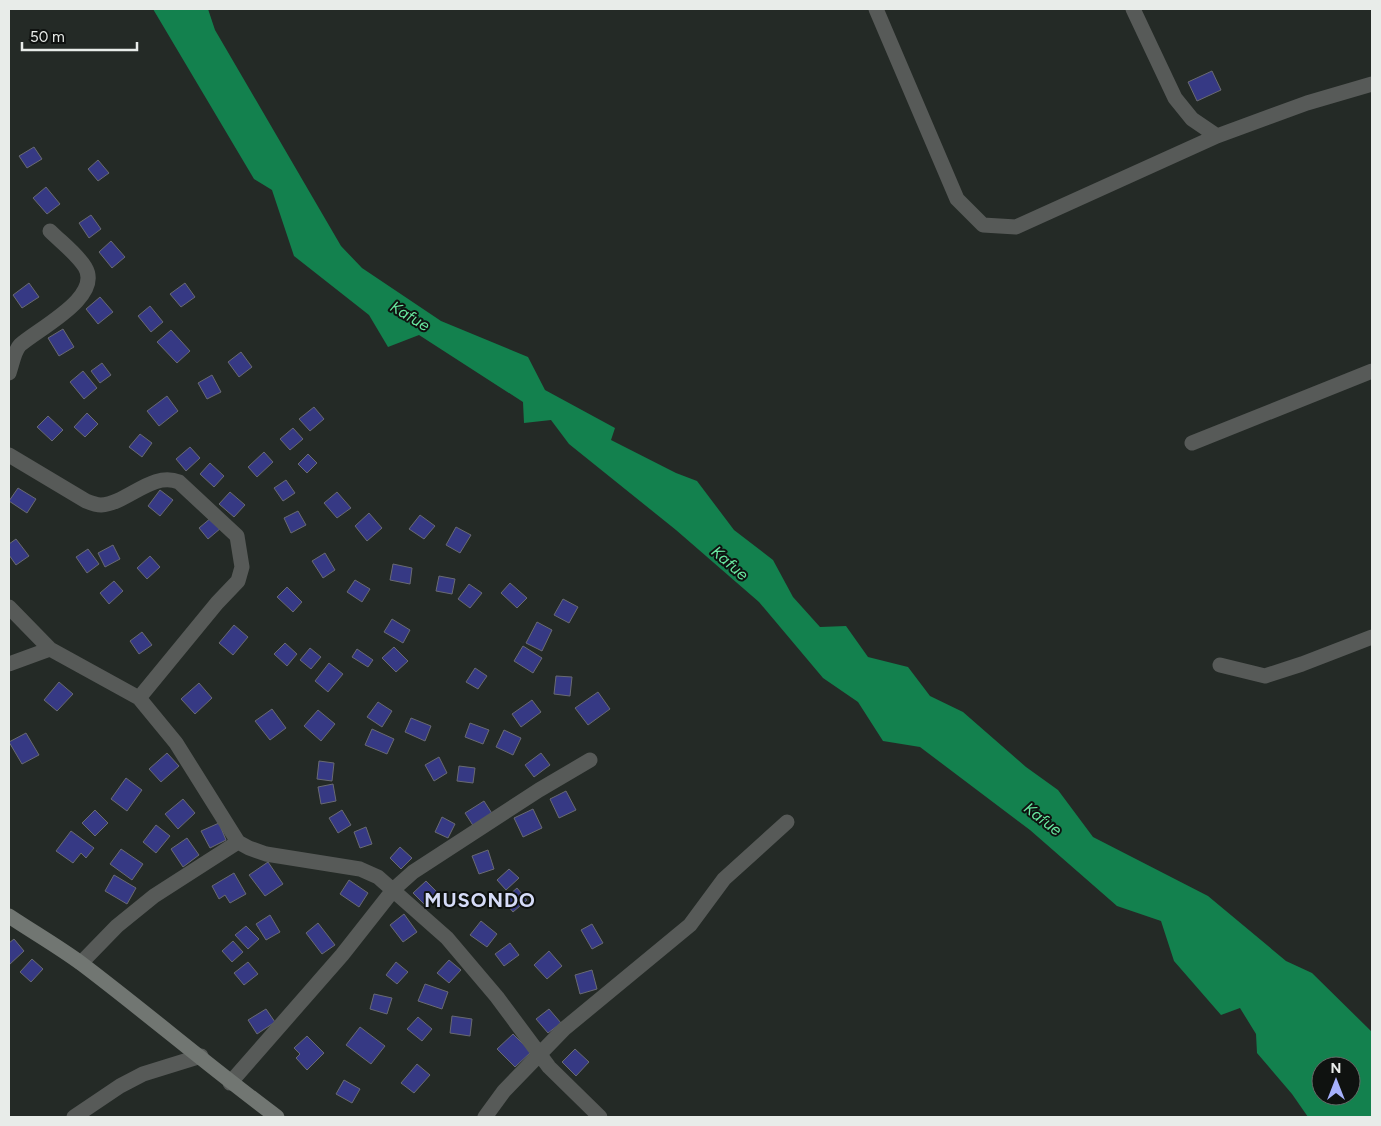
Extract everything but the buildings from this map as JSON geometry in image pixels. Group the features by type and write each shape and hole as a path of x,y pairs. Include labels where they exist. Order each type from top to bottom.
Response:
{"street":[{"path":"876,9 957,199 982,225 1016,227 1218,136 1307,103 1372,84"},
{"path":"1133,9 1175,98 1192,119 1218,136"},
{"path":"9,373 18,346 77,300 87,289 90,279 85,266 50,231"},
{"path":"1192,444 1372,370"},
{"path":"9,455 86,502 100,505 118,500 156,481 172,480 178,482 237,536 242,567 238,581 217,603 139,698"},
{"path":"9,607 50,649 139,698 176,743 238,842 266,854 360,869 378,877 394,889 446,938 497,998 549,1067 600,1117"},
{"path":"1220,665 1265,676 1372,637"},
{"path":"9,664 50,649"},
{"path":"230,1083 342,955 394,889 413,872 539,790 590,760"},
{"path":"485,1117 504,1092 564,1029 690,925 724,879 787,822"},
{"path":"80,963 117,926 154,896 238,842"},
{"path":"9,916 80,963 201,1056 230,1083 277,1117"},
{"path":"74,1117 120,1086 143,1074 201,1056"}],"water":[{"name":"Kafue","path":"153,9 208,9 215,30 341,246 362,268 441,321 528,357 545,390 615,428 611,440 676,473 697,481 734,530 773,560 793,597 820,627 846,626 868,657 908,667 930,696 963,712 1026,767 1058,790 1093,837 1208,896 1286,961 1312,973 1372,1032 1372,1117 1308,1117 1292,1094 1257,1053 1256,1034 1240,1008 1221,1015 1174,961 1161,921 1117,906 1030,830 920,747 883,741 858,702 823,678 759,602 676,530 569,444 551,420 524,423 523,402 419,335 388,347 369,315 294,256 272,190 254,179"}],"district":[{"name":"MUSONDO","path":"480,900"}]}
